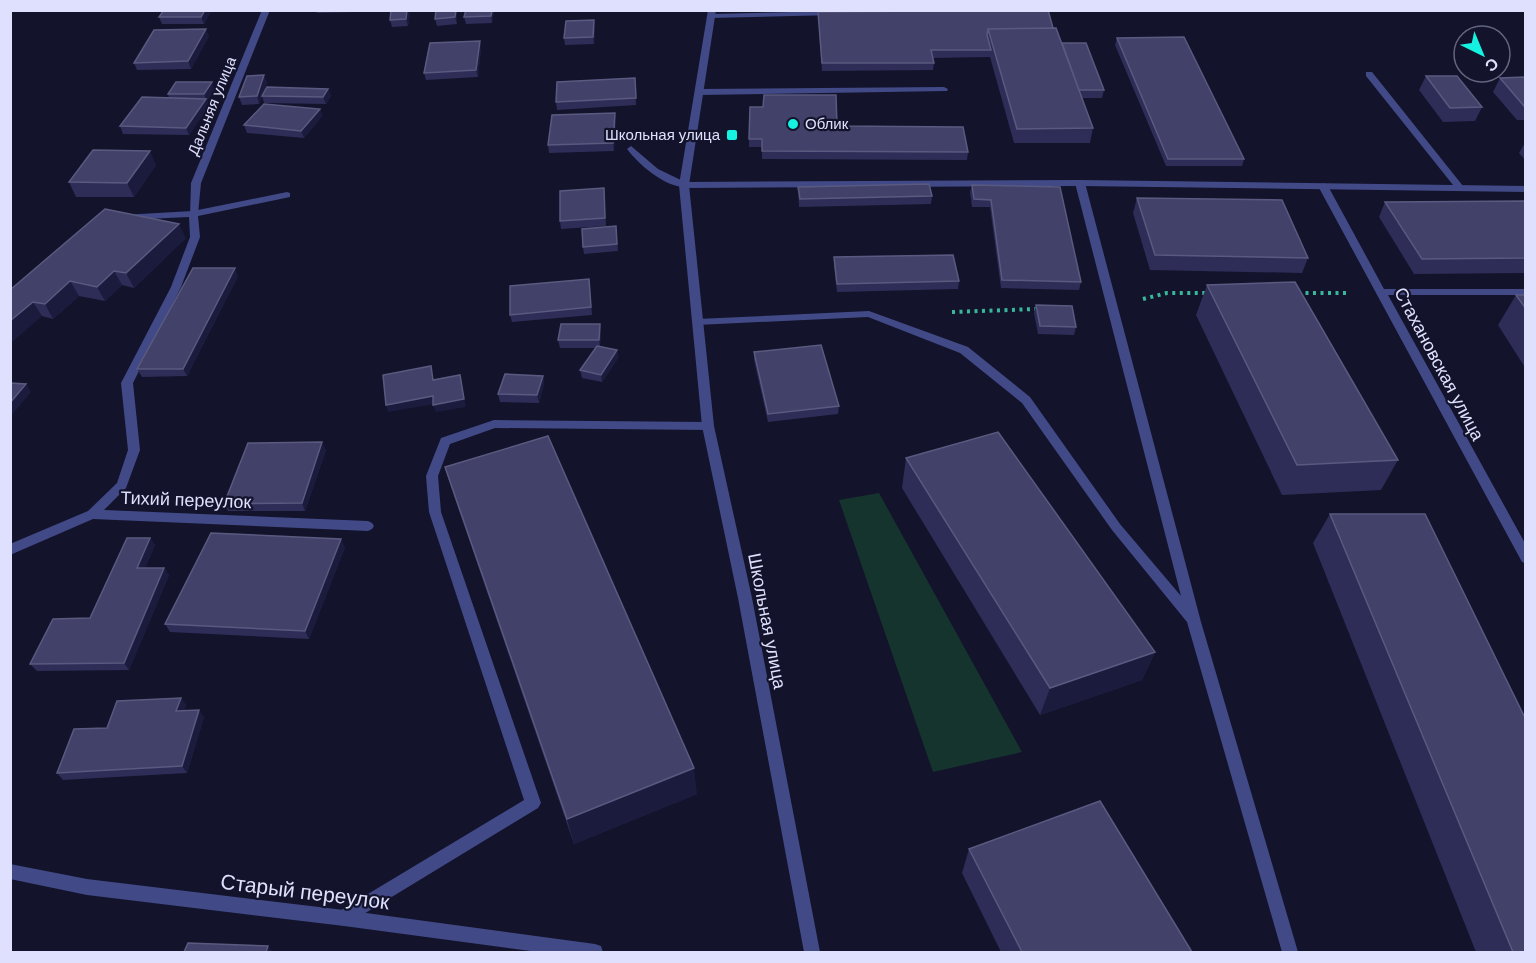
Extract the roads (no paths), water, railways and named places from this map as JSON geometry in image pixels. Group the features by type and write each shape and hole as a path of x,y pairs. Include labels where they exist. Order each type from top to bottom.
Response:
{"street":[{"name":"Дальняя улица","path":"92,514 122,485 128,468 134,450 127,383 176,287 195,237 193,214 196,183 266,10"},
{"path":"851,12 910,10"},
{"path":"712,13 839,12"},
{"name":"Школьная улица","path":"712,13 684,184 708,426 745,598 812,952"},
{"path":"1369,74 1460,188"},
{"path":"699,92 944,89"},
{"path":"632,149 641,161 659,175 684,184 1080,183 1526,189"},
{"path":"1080,183 1194,622 1290,952"},
{"name":"Стахановская улица","path":"1323,186 1526,558"},
{"path":"123,217 193,214 287,195"},
{"path":"1382,292 1526,292"},
{"path":"697,322 869,314 964,350 1026,400 1116,527 1194,622"},
{"path":"344,918 533,803 435,512 432,476 445,441 494,424 708,426"},
{"name":"Тихий переулок","path":"10,550 92,514 368,526"},
{"name":"Старый переулок","path":"10,871 87,887 344,918 595,952"}],"place":[{"name":"Облик","path":"793,124"},
{"name":"Школьная улица","path":"732,135"}]}
